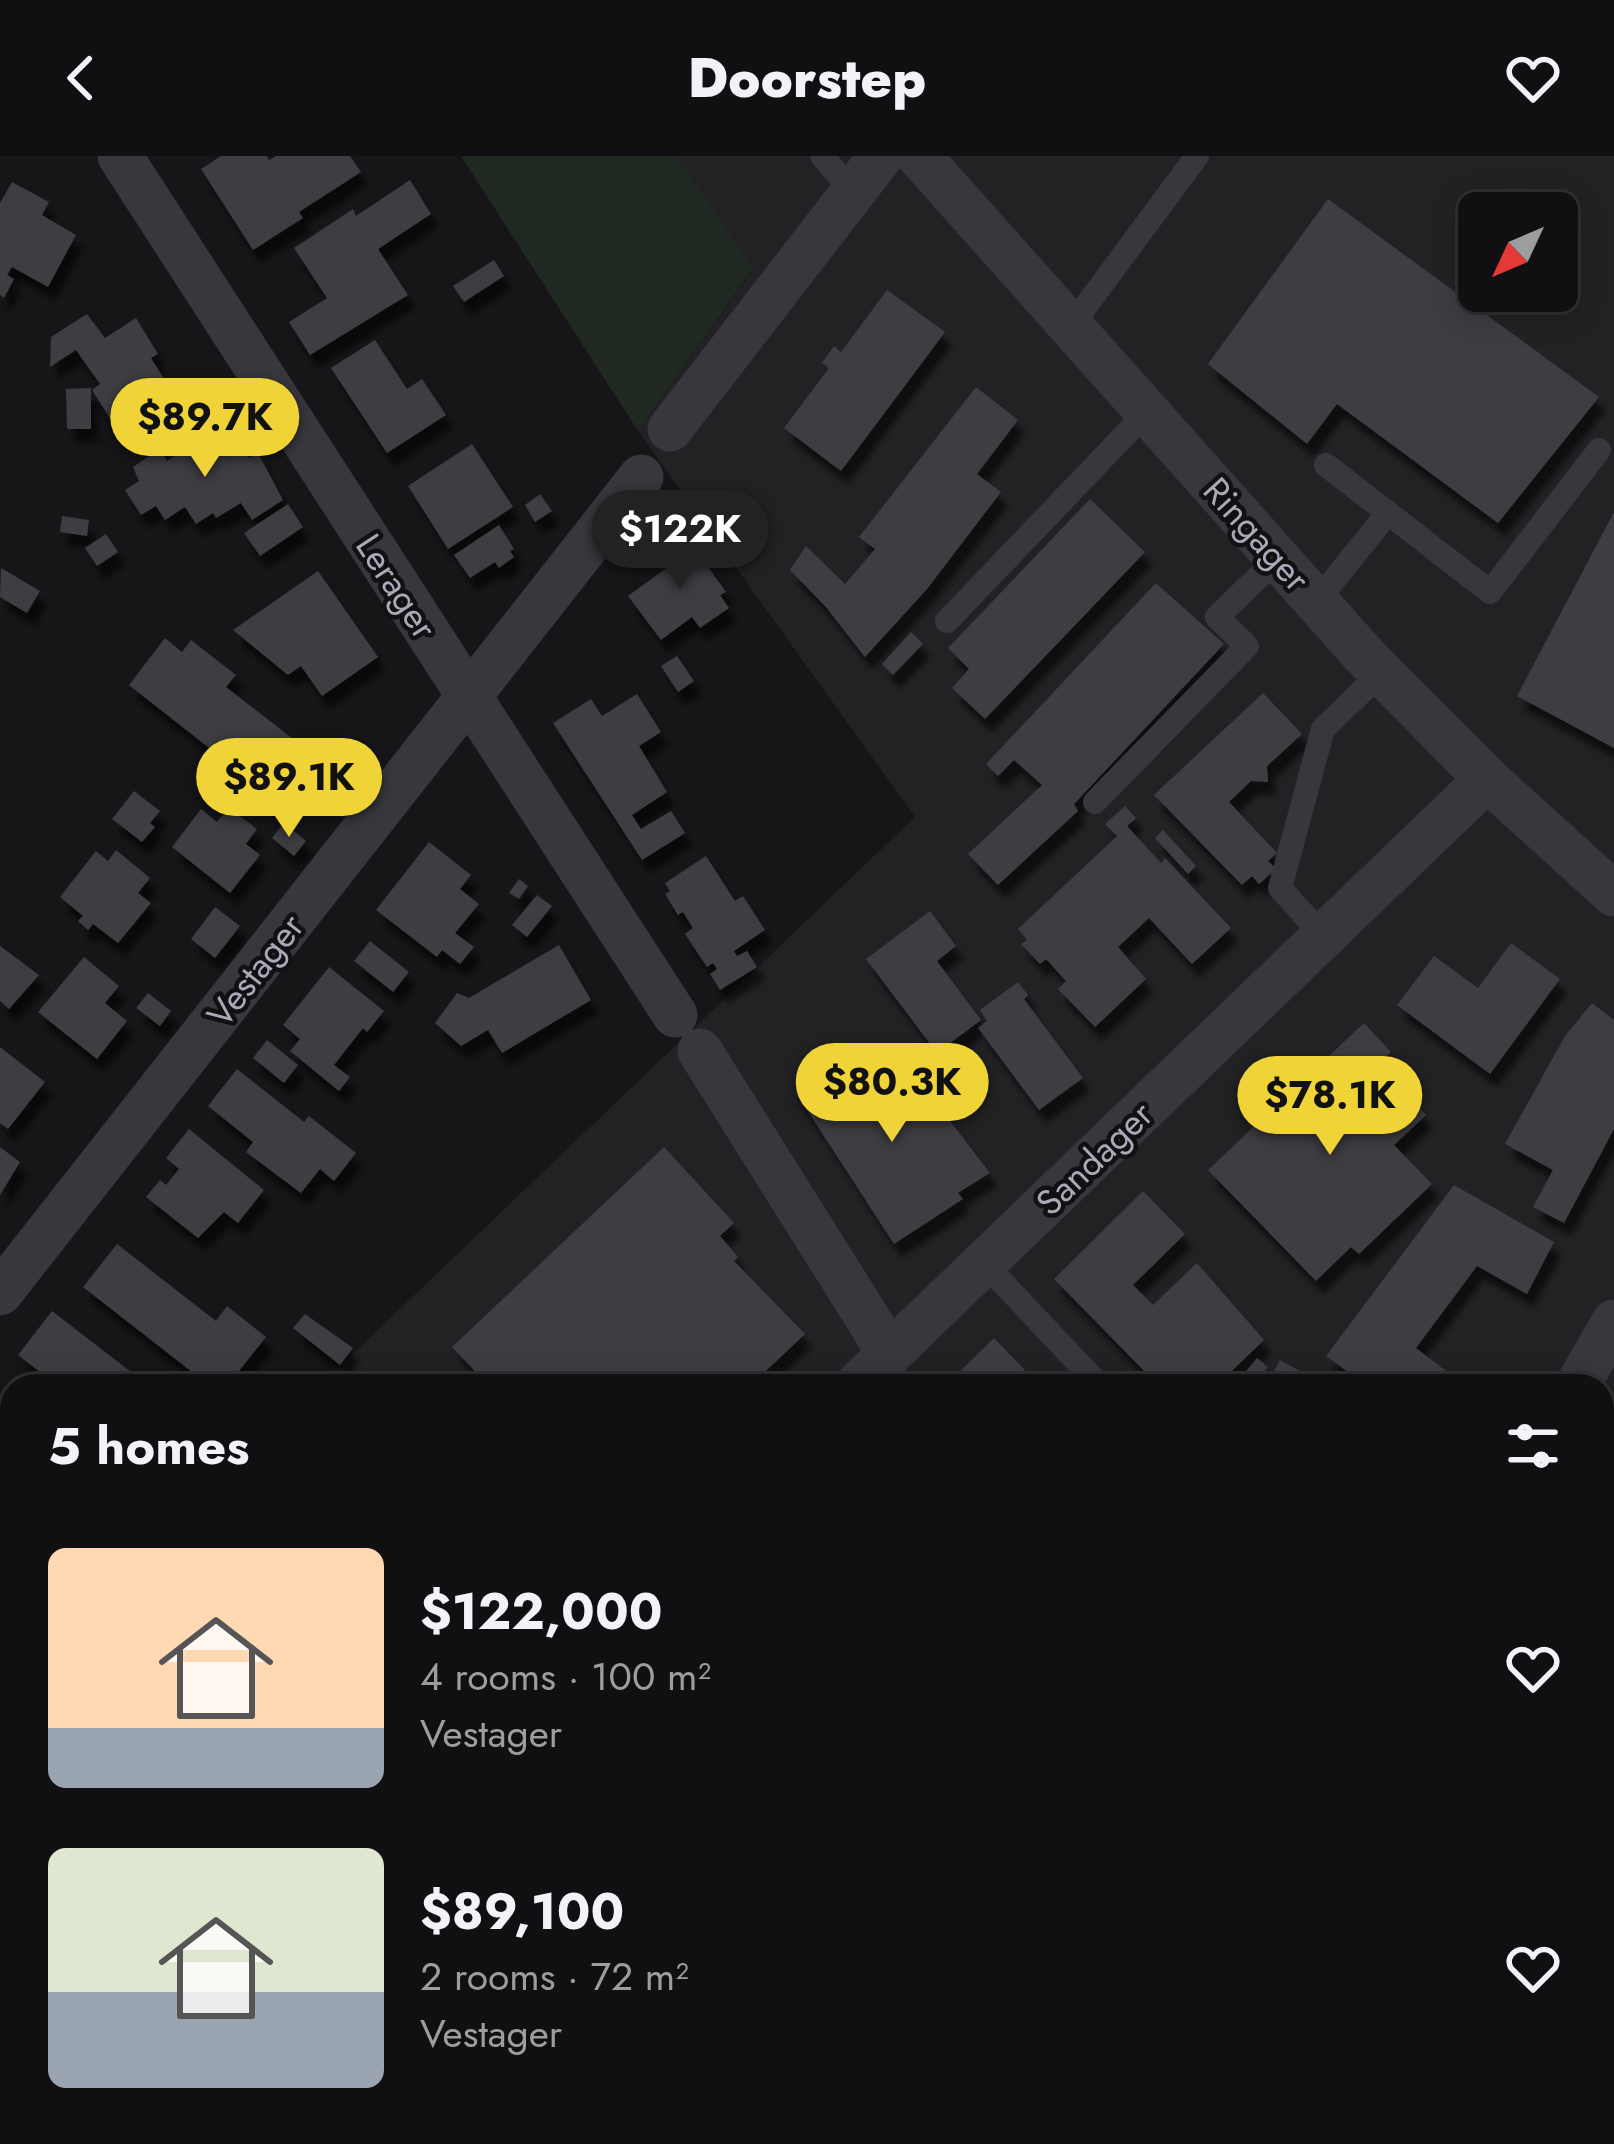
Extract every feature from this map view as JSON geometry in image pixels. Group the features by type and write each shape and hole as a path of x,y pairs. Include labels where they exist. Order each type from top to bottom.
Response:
{"street":[{"name":"Lerager","path":"120,156 890,1354"},
{"name":"Ringager","path":"919,156 1382,672 1487,779 1614,894"},
{"path":"670,429 867,173"},
{"name":"Vestager","path":"0,1293 641,476"},
{"name":"Sandager","path":"869,1374 1487,779"},
{"path":"1584,1374 1614,1322"}],"lane":[{"path":"822,156 867,173"},
{"path":"1070,326 1197,156"},
{"path":"947,621 1147,412"},
{"path":"1326,465 1490,592 1599,450"},
{"path":"1316,601 1387,514"},
{"path":"1095,802 1246,646 1217,617 1278,558"},
{"path":"1324,937 1280,888 1323,728 1382,672"},
{"path":"985,1264 1089,1374"}],"shaded area":[{"path":"461,156 677,156 753,269 638,431"},
{"path":"677,156 1614,156 1614,1374 332,1374 915,817 638,431 753,270"}],"building":[{"path":"221,156 267,156 269,160 276,156 350,156 361,172 299,212 303,218 253,250 201,169"},
{"path":"410,180 431,214 378,249 408,295 310,355 289,322 327,298 294,248 353,209 356,216"},
{"path":"12,182 49,202 42,215 76,235 48,287 12,267 7,275 14,279 4,298 0,295 0,203"},
{"path":"1328,199 1458,294 1458,312 1483,312 1599,397 1498,523 1337,404 1307,444 1208,364"},
{"path":"494,260 504,276 464,302 453,286"},
{"path":"887,290 945,332 841,471 784,428 829,368 822,363 834,346 841,352"},
{"path":"87,314 105,338 136,318 158,354 151,358 173,393 118,431 92,390 100,384 76,350 50,367 51,337"},
{"path":"375,340 407,389 422,379 446,415 387,453 331,368"},
{"path":"976,387 1018,420 977,474 1001,492 927,589 865,657 790,570 806,546 845,584 875,549 859,537"},
{"path":"91,388 91,429 67,429 66,389"},
{"path":"226,423 249,458 258,453 283,500 252,520 241,503 196,524 185,507 165,520 156,506 141,515 125,490 139,481 133,467 160,449 167,461 202,438 199,434"},
{"path":"472,444 513,507 448,549 408,486"},
{"path":"540,494 552,511 535,522 525,505"},
{"path":"672,498 678,498 691,516 653,537 644,524"},
{"path":"1090,499 1145,552 985,719 952,688 969,669 948,648"},
{"path":"288,504 303,527 260,556 244,533"},
{"path":"1614,512 1614,748 1517,696"},
{"path":"62,516 89,520 87,536 60,532"},
{"path":"499,525 514,557 499,568 495,562 470,578 454,555"},
{"path":"106,534 118,552 97,566 85,548"},
{"path":"685,535 726,592 720,595 729,608 700,628 692,617 661,640 628,596 668,567 659,554"},
{"path":"1,568 40,591 27,613 0,597"},
{"path":"318,571 378,657 322,696 301,666 288,675 233,630"},
{"path":"1156,583 1224,644 1074,804 1078,811 998,885 968,854 1042,785 1014,760 998,776 986,764"},
{"path":"911,632 923,644 893,675 882,664"},
{"path":"165,638 182,652 191,640 236,675 226,687 319,759 283,806 129,685"},
{"path":"677,656 694,681 678,692 661,666"},
{"path":"1263,693 1302,734 1267,766 1268,782 1251,781 1229,802 1277,853 1268,861 1276,869 1259,884 1252,876 1242,885 1154,795"},
{"path":"637,694 661,732 639,746 667,792 632,815 641,829 671,811 685,833 642,860 553,723 591,699 602,716"},
{"path":"134,791 160,811 150,823 155,827 142,842 112,819"},
{"path":"1125,806 1136,818 1127,826 1161,863 1165,858 1231,928 1192,964 1149,918 1118,947 1146,979 1095,1027 1058,989 1066,981 1046,959 1040,964 1021,944 1027,940 1018,929 1117,836 1105,824"},
{"path":"229,808 257,829 246,844 260,855 230,893 172,847 201,809 217,822"},
{"path":"284,823 306,841 294,856 272,838"},
{"path":"1163,830 1196,866 1188,874 1155,838"},
{"path":"429,842 471,875 460,889 479,904 455,933 474,947 460,964 442,950 437,957 376,910"},
{"path":"116,850 150,878 138,893 151,903 118,943 93,924 88,930 78,921 83,916 60,897 96,851 108,861"},
{"path":"706,856 735,901 743,896 765,930 734,951 737,956 747,951 757,967 720,990 710,974 717,969 713,963 707,967 685,934 693,928 665,894 670,891 665,883"},
{"path":"519,879 528,886 519,899 509,893"},
{"path":"537,895 552,906 527,937 512,925"},
{"path":"215,907 240,926 215,958 191,939"},
{"path":"930,911 956,946 937,961 981,1020 937,1053 866,959"},
{"path":"370,941 409,972 393,992 354,961"},
{"path":"1511,943 1560,979 1490,1074 1397,1005 1434,956 1478,988"},
{"path":"559,945 591,1000 502,1053 488,1030 461,1046 435,1023 457,993 469,998"},
{"path":"0,946 39,975 9,1009 0,1001"},
{"path":"84,957 119,986 105,1003 127,1021 97,1059 38,1012"},
{"path":"329,967 384,1011 367,1032 363,1028 334,1065 350,1077 339,1091 290,1051 300,1039 283,1025"},
{"path":"1018,982 1028,995 1024,999 1083,1078 1039,1110 978,1028 987,1021 980,1010"},
{"path":"148,993 171,1011 160,1026 136,1008"},
{"path":"1592,1003 1614,1020 1614,1129 1564,1223 1533,1207 1553,1170 1505,1144 1565,1036"},
{"path":"1364,1023 1391,1052 1378,1064 1426,1115 1394,1145 1432,1184 1359,1254 1351,1247 1316,1281 1208,1170"},
{"path":"267,1040 298,1065 284,1083 253,1058"},
{"path":"0,1047 45,1082 8,1129 0,1123"},
{"path":"867,1047 908,1110 930,1095 990,1173 958,1193 963,1199 894,1244 796,1093"},
{"path":"237,1069 304,1122 309,1116 356,1153 334,1181 320,1169 301,1193 246,1152 253,1142 208,1106"},
{"path":"189,1129 264,1190 238,1223 224,1212 198,1238 146,1197 160,1180 166,1185 179,1169 166,1158"},
{"path":"0,1147 20,1162 0,1195"},
{"path":"664,1147 734,1223 720,1236 738,1257 734,1261 805,1334 763,1374 478,1374 452,1347"},
{"path":"1454,1185 1554,1242 1527,1294 1477,1266 1416,1348 1450,1374 1351,1374 1326,1356"},
{"path":"1143,1191 1185,1234 1133,1285 1153,1305 1197,1263 1264,1340 1229,1374 1147,1374 1054,1279"},
{"path":"117,1244 216,1321 227,1306 266,1337 237,1374 195,1374 83,1287"},
{"path":"52,1311 134,1374 43,1374 18,1355"},
{"path":"305,1314 353,1348 340,1365 293,1328"},
{"path":"994,1338 1028,1374 957,1374"},
{"path":"1257,1358 1268,1367 1262,1374 1244,1374"},
{"path":"1280,1360 1305,1374 1272,1374"}]}
